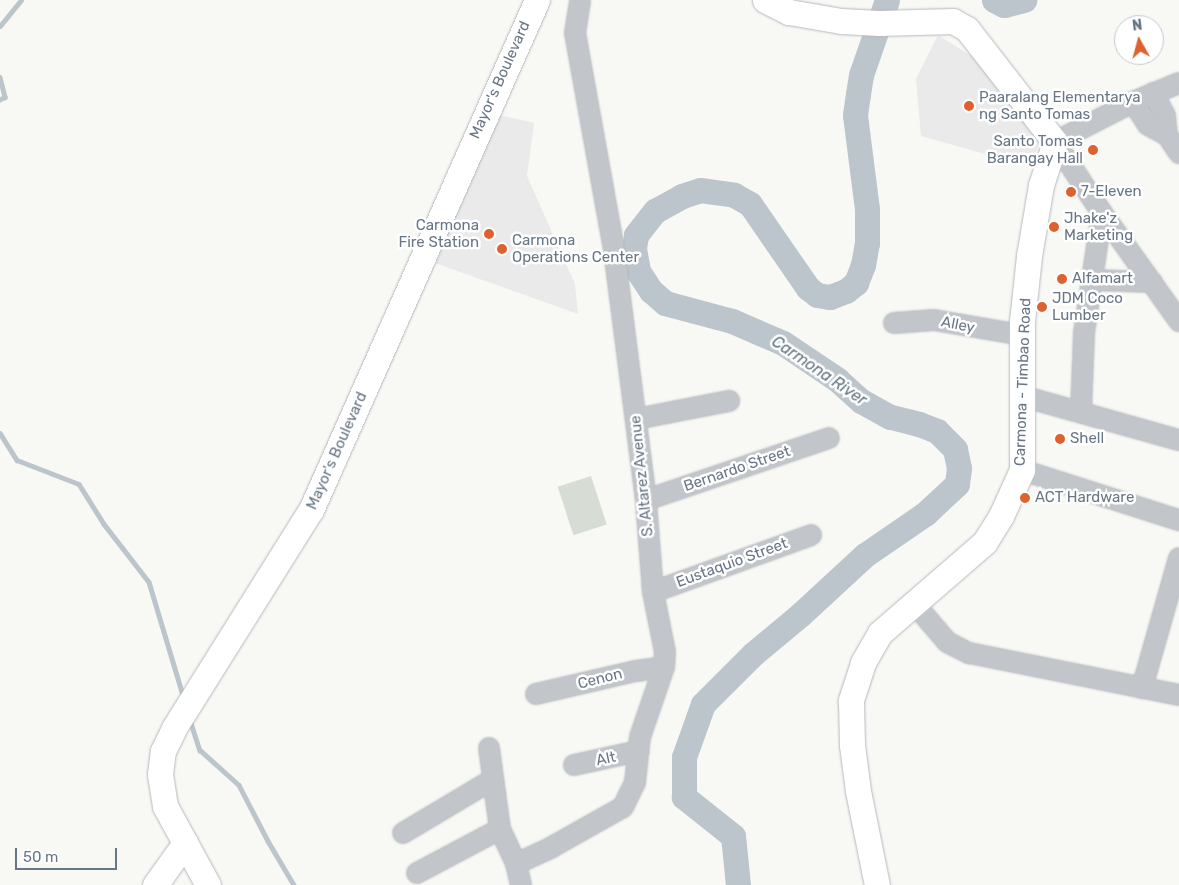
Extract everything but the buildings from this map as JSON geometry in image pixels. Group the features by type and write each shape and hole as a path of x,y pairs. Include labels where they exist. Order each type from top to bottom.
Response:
{"main road":[{"name":"Mayor's Boulevard","path":"208,885 165,806 160,774 163,751 187,708 312,510 537,0"},
{"path":"765,0 796,6 841,21 878,23 953,21 967,29 1055,142"},
{"name":"Carmona - Timbao Road","path":"877,885 858,790 852,745 851,701 863,663 880,633 913,602 984,542 1001,516 1022,470 1022,335 1029,256 1040,185 1055,142"},
{"path":"155,885 185,842"}],"street":[{"name":"S. Altarez Avenue","path":"516,864 552,847 623,807 635,782 640,737 664,667 665,652 653,592 646,500 613,244 575,33 580,0"},
{"path":"1179,83 1133,102 1055,142 1102,213 1179,321"},
{"path":"1153,93 1165,116 1167,135"},
{"path":"1133,102 1148,124 1167,135 1179,153"},
{"path":"1081,412 1084,334 1102,213"},
{"path":"1092,280 1152,282"},
{"name":"Alley","path":"894,323 934,320 1022,335"},
{"path":"1022,396 1179,440"},
{"path":"636,419 730,401"},
{"name":"Bernardo Street","path":"646,500 829,438"},
{"path":"1022,470 1179,520"},
{"name":"Eustaquio Street","path":"653,592 811,535"},
{"path":"1142,688 1179,558"},
{"path":"913,602 947,642 969,652 1179,695"},
{"name":"Cenon","path":"536,694 636,670 664,667"},
{"path":"489,748 500,829 516,864 521,885"},
{"name":"Alt","path":"574,765 638,751"},
{"path":"403,833 492,780"},
{"path":"417,873 500,829"}],"shaded area":[{"name":"Paaralang Elementarya ng Santo Tomas","path":"938,35 984,64 1043,133 1031,167 921,136 916,79"},
{"path":"495,114 534,123 527,176 575,284 578,314 435,263"},
{"path":"591,476 607,525 573,535 558,487"}],"waterway":[{"path":"0,26 21,0"},
{"name":"Carmona River","path":"738,885 733,836 684,797 684,757 703,704 753,654 801,614 865,555 926,513 957,484 959,468 955,449 937,431 919,424 890,417 861,401 838,380 783,343 732,321 665,303 651,291 638,271 634,248 636,235 655,211 682,196 700,190 734,195 750,204 808,288 817,295 830,297 846,291 856,283 863,265 867,243 867,209 855,115 861,75 887,0"},
{"name":"Carmona River","path":"994,0 1004,5 1024,0"},
{"path":"0,77 5,97 0,100"},
{"path":"0,433 17,460 79,484 104,524 149,582 183,695"},
{"path":"190,720 200,750 239,785 268,841 294,885"}],"place":[{"name":"Paaralang Elementarya ng Santo Tomas","path":"969,106"},
{"name":"Santo Tomas Barangay Hall","path":"1093,150"},
{"name":"7-Eleven","path":"1071,192"},
{"name":"Jhake'z Marketing","path":"1054,227"},
{"name":"Carmona Fire Station","path":"489,234"},
{"name":"Carmona Operations Center","path":"502,249"},
{"name":"Alfamart","path":"1062,279"},
{"name":"JDM Coco Lumber","path":"1042,307"},
{"name":"Shell","path":"1060,439"},
{"name":"ACT Hardware","path":"1025,498"}]}
